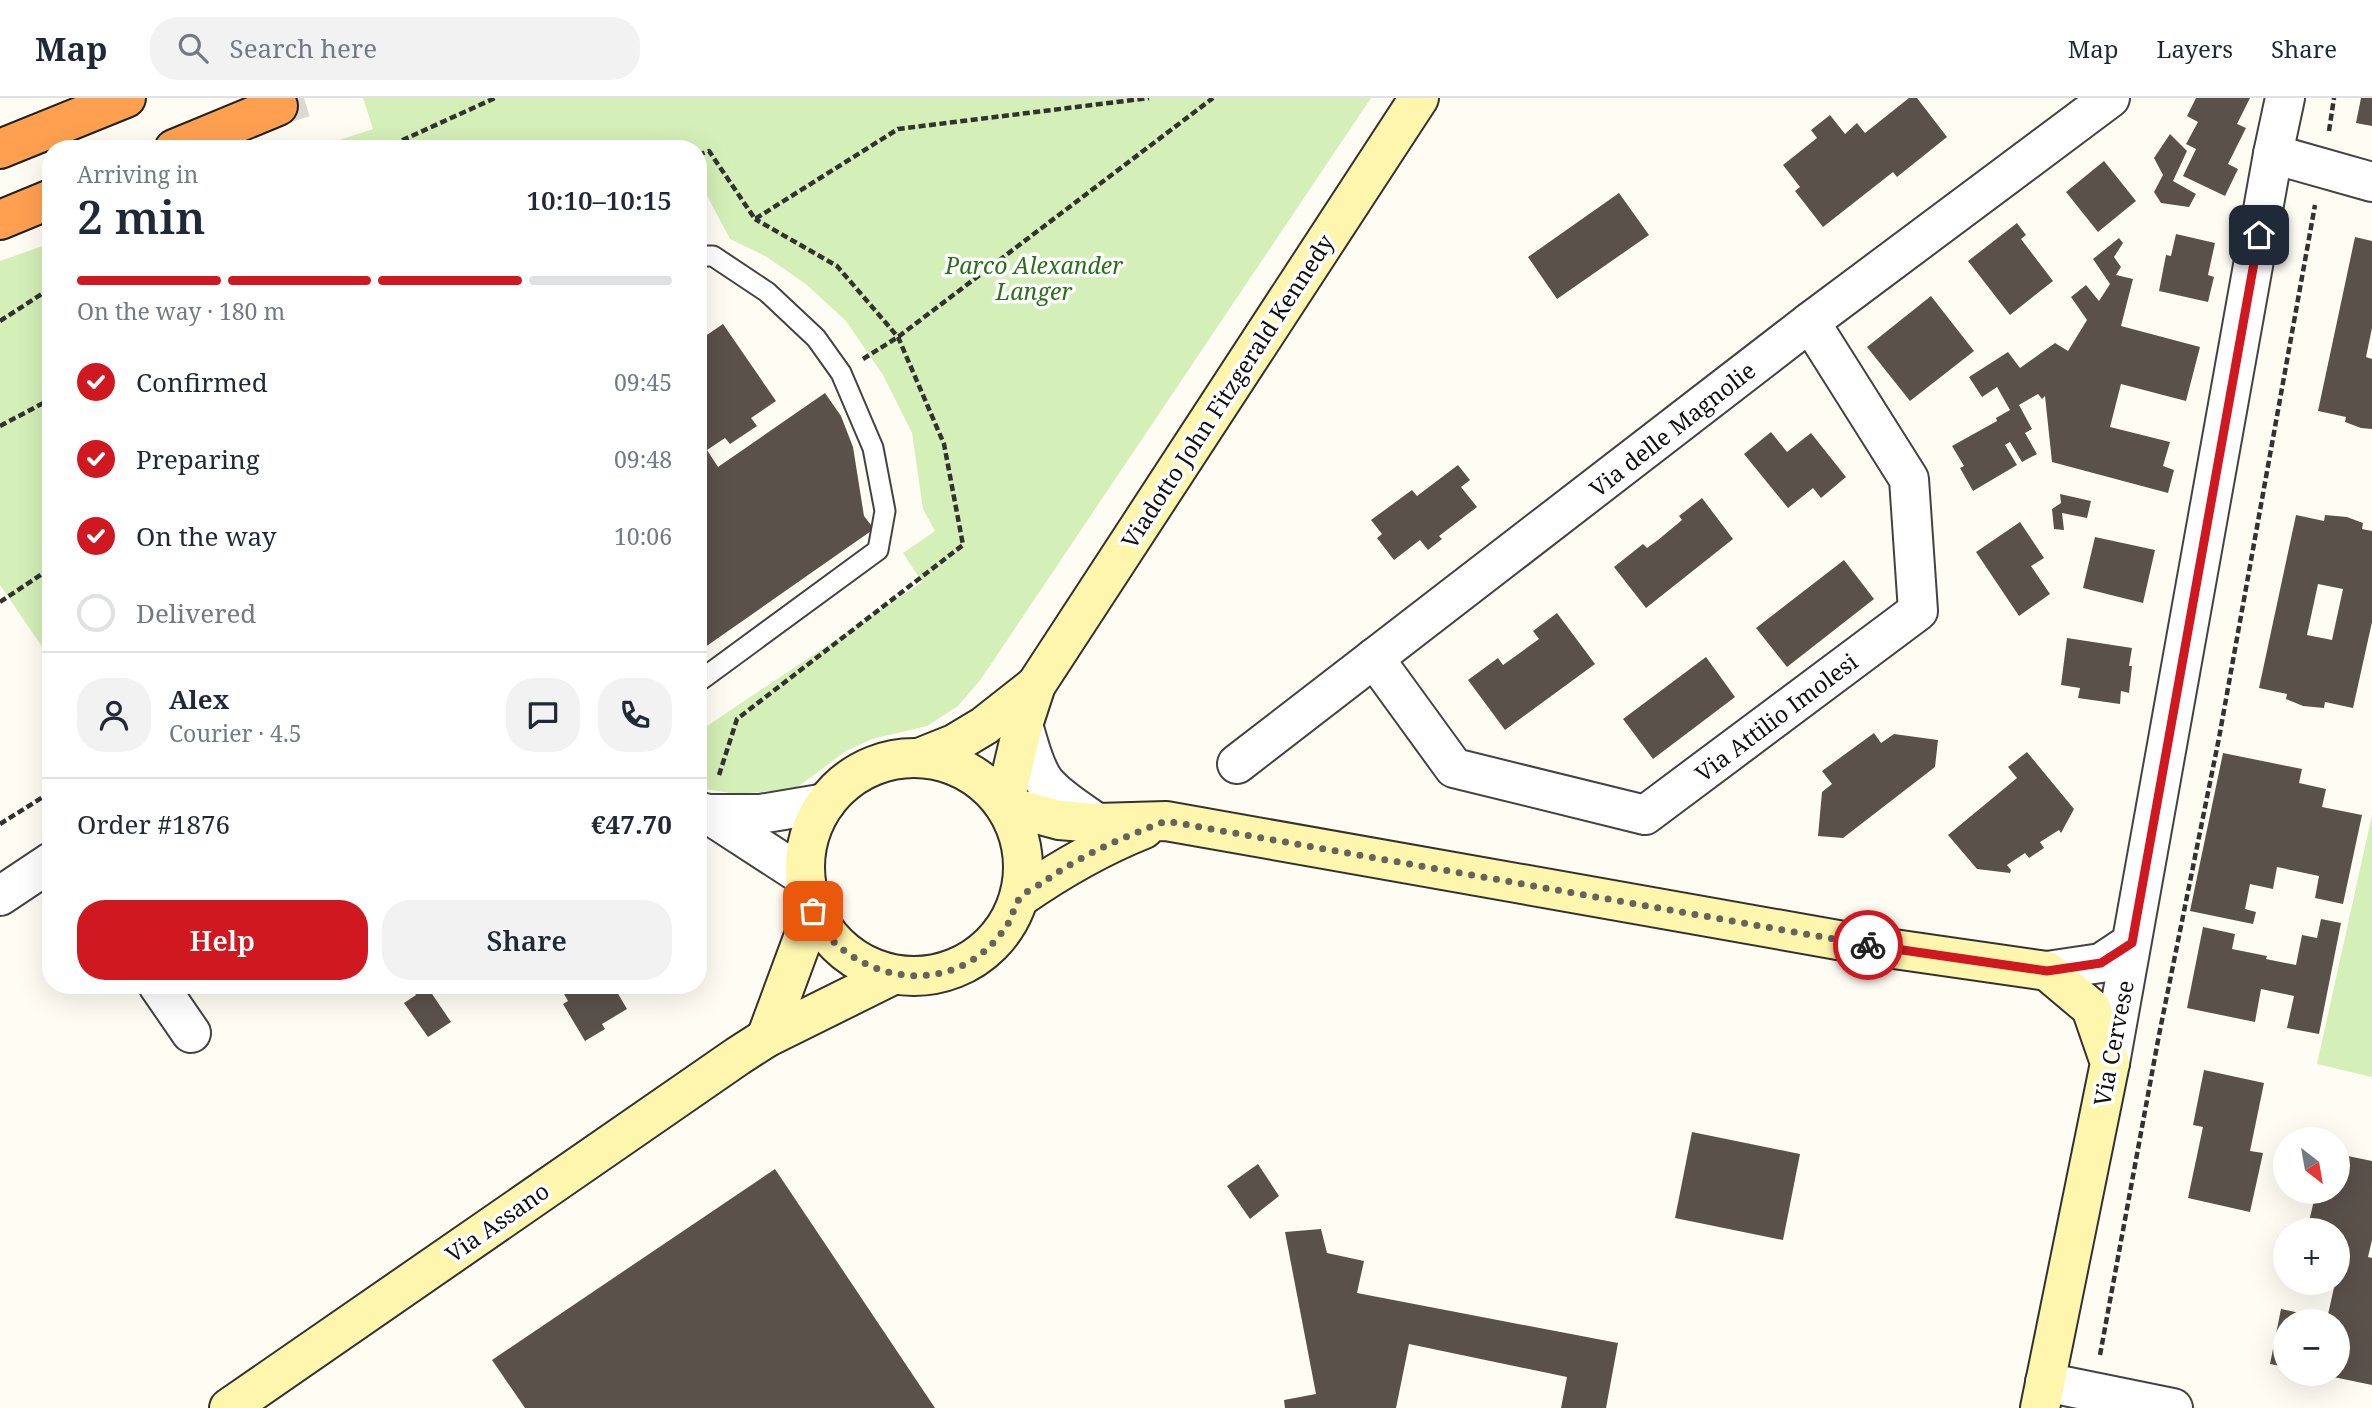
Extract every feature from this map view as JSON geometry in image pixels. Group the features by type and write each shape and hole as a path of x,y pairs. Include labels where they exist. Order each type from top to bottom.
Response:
{"highway":[{"path":"0,149 126,98"},
{"path":"196,140 278,106"},
{"path":"0,220 42,203"}],"main road":[{"name":"Viadotto John Fitzgerald Kennedy","path":"1004,805 1023,725 1036,685 1419,98"},
{"name":"Viadotto John Fitzgerald Kennedy","path":"919,758 954,744 974,732 1036,685"},
{"path":"766,1038 809,894 806,850 813,825 825,803 844,783 867,768 892,760 919,758 952,764 982,780 1004,805 1019,834 1024,866 1019,898 1008,923 992,944 971,961 947,972 920,977 893,975 860,963 832,941 809,894"},
{"path":"1004,805 1059,820 1097,823 1166,821 1866,945 2047,971 2091,1008 2110,1063"},
{"path":"1019,898 1106,844 1166,821"},
{"name":"Via Assano","path":"229,1408 766,1038 893,975"},
{"name":"Via Cervese","path":"2043,1395 2110,1063"}],"street":[{"name":"Via delle Magnolie","path":"1237,764 1810,322 2110,98"},
{"name":"Via Cervese","path":"2110,1063 2285,98"},
{"path":"2273,154 2372,182"},
{"name":"Via Attilio Imolesi","path":"1374,658 1454,768 1645,815 1918,611 1909,479 1810,322"},
{"path":"1023,725 1037,766 1046,782 1097,823"},
{"path":"707,812 760,814 825,803"},
{"path":"707,815 809,894"},
{"path":"0,896 42,868"},
{"path":"2047,971 2101,963 2132,943"},
{"path":"164,994 191,1033"},
{"path":"2043,1395 2093,1392 2173,1408"}],"lane":[{"path":"707,256 713,256 767,292 816,338 841,373 873,448 886,511 878,550 707,675"}],"path":[{"path":"403,140 495,98"},
{"path":"707,152 755,219 898,129 1149,98"},
{"path":"841,373 898,337 1213,98"},
{"path":"2093,1392 2159,1035 2219,738 2334,98"},
{"path":"0,321 42,294"},
{"path":"0,426 42,404"},
{"path":"0,602 42,574"},
{"path":"0,824 42,798"}],"green space":[{"name":"Parco Alexander Langer","path":"363,98 1371,98 981,679 958,706 927,726 872,739 846,751 795,789 736,794 707,789 707,726 922,582 903,553 935,531 923,509 912,433 883,375 846,321 807,285 767,257 730,239 707,196 707,140 339,140 373,129"},
{"path":"42,246 42,647 0,585 0,261"},
{"path":"2372,815 2372,1077 2317,1064"}],"building":[{"path":"1909,98 1917,98 1947,137 1897,177 1893,172 1823,227 1795,191 1800,187 1783,165 1817,138 1811,130 1830,115 1845,134 1857,123 1865,133"},
{"path":"2196,98 2250,98 2237,124 2246,128 2228,164 2238,169 2225,196 2183,176 2196,149 2186,144 2198,122 2187,116"},
{"path":"2361,98 2372,98 2372,126 2356,123"},
{"path":"2170,134 2187,151 2173,181 2196,194 2189,207 2161,203 2154,192 2163,175 2154,158"},
{"path":"2104,161 2136,201 2098,232 2066,192"},
{"path":"1619,193 1649,235 1557,299 1528,257"},
{"path":"2017,223 2026,235 2021,239 2053,281 2010,315 1968,261"},
{"path":"2176,234 2215,243 2208,275 2214,277 2208,302 2159,291 2166,255 2171,256"},
{"path":"2355,237 2372,241 2372,328 2366,357 2372,359 2372,429 2345,422 2346,417 2318,411"},
{"path":"2119,238 2123,243 2114,257 2121,267 2116,275 2133,279 2121,326 2200,347 2186,401 2121,384 2110,427 2170,442 2163,466 2174,470 2168,493 2052,462 2045,396 2042,399 2038,394 2019,405 2032,429 2025,433 2037,454 2022,462 2010,442 2005,445 2017,465 1973,491 1960,468 1964,466 1952,446 1997,421 1996,418 2010,410 1997,387 1982,397 1969,377 2008,352 2020,368 2055,343 2068,351 2087,320 2071,297 2086,285 2099,301 2110,284 2093,259"},
{"path":"1931,296 1974,351 1910,401 1867,347"},
{"path":"723,324 776,401 751,418 757,426 730,444 725,438 707,450 707,335"},
{"path":"825,393 841,416 853,447 864,516 874,529 707,646 707,450 718,467"},
{"path":"1771,432 1787,452 1811,433 1846,477 1821,498 1813,488 1788,508 1744,454"},
{"path":"1458,465 1470,480 1461,487 1477,507 1439,536 1442,539 1428,550 1420,540 1394,560 1377,538 1382,534 1371,520 1412,490 1417,496"},
{"path":"2060,494 2091,501 2087,518 2062,513 2064,530 2054,529 2052,509 2061,503"},
{"path":"1702,498 1733,539 1646,608 1614,567 1643,544 1647,548 1658,540 1682,520 1679,516"},
{"path":"2296,515 2324,521 2325,515 2347,517 2363,523 2362,529 2372,531 2372,622 2353,708 2325,702 2324,708 2303,706 2286,699 2287,694 2259,688","holes":["2318,584 2343,589 2332,640 2307,635"]},
{"path":"2020,522 2044,558 2031,566 2050,594 2019,616 1976,552"},
{"path":"2095,537 2155,550 2143,603 2083,588"},
{"path":"1844,560 1874,599 1787,667 1756,628"},
{"path":"1557,613 1595,664 1505,730 1468,680 1498,658 1503,665 1539,639 1533,631"},
{"path":"2067,638 2132,648 2129,693 2121,691 2120,704 2078,698 2080,688 2061,685"},
{"path":"1706,657 1735,697 1653,759 1623,719"},
{"path":"1874,733 1881,743 1894,734 1938,740 1935,767 1843,838 1818,836 1822,792 1832,784 1822,771"},
{"path":"2027,752 2074,809 2061,833 2059,830 2040,842 2044,848 2029,858 2025,853 2007,865 2010,873 1977,869 1948,835 2017,778 2008,767"},
{"path":"2223,753 2302,769 2299,783 2326,789 2322,807 2362,815 2343,904 2315,898 2319,876 2277,867 2273,889 2250,884 2245,909 2256,912 2253,924 2190,911"},
{"path":"2321,919 2341,923 2319,1034 2287,1028 2294,996 2261,989 2255,1022 2187,1008 2203,927 2235,934 2232,949 2296,965 2302,935 2317,938"},
{"path":"432,994 451,1022 428,1037 404,1003 416,995"},
{"path":"564,994 618,994 627,1009 602,1024 605,1029 585,1041 563,1004 568,1001"},
{"path":"2204,1070 2264,1083 2250,1151 2263,1153 2250,1212 2188,1198 2203,1127 2193,1125"},
{"path":"1692,1132 1800,1154 1783,1240 1675,1218"},
{"path":"2350,1156 2372,1161 2372,1240 2368,1257 2372,1258 2372,1385 2350,1380 2350,1309 2329,1309 2332,1295 2350,1295 2350,1218 2310,1218 2313,1204 2350,1204"},
{"path":"1258,1164 1279,1196 1250,1219 1227,1186"},
{"path":"775,1169 935,1408 525,1408 492,1360"},
{"path":"1321,1229 1327,1253 1364,1261 1357,1293 1618,1343 1606,1408 1561,1408 1567,1377 1409,1344 1396,1408 1285,1408 1284,1400 1316,1394 1285,1232"}],"tunnel":[{"path":"278,106 304,98"}],"way so far":[{"path":"813,911 832,941 860,963 893,975 920,977 947,972 971,961 992,944 1008,923 1019,898 1106,844 1166,821 1868,945"}],"route":[{"path":"1868,945 2047,971 2101,963 2132,943 2259,235"}]}
